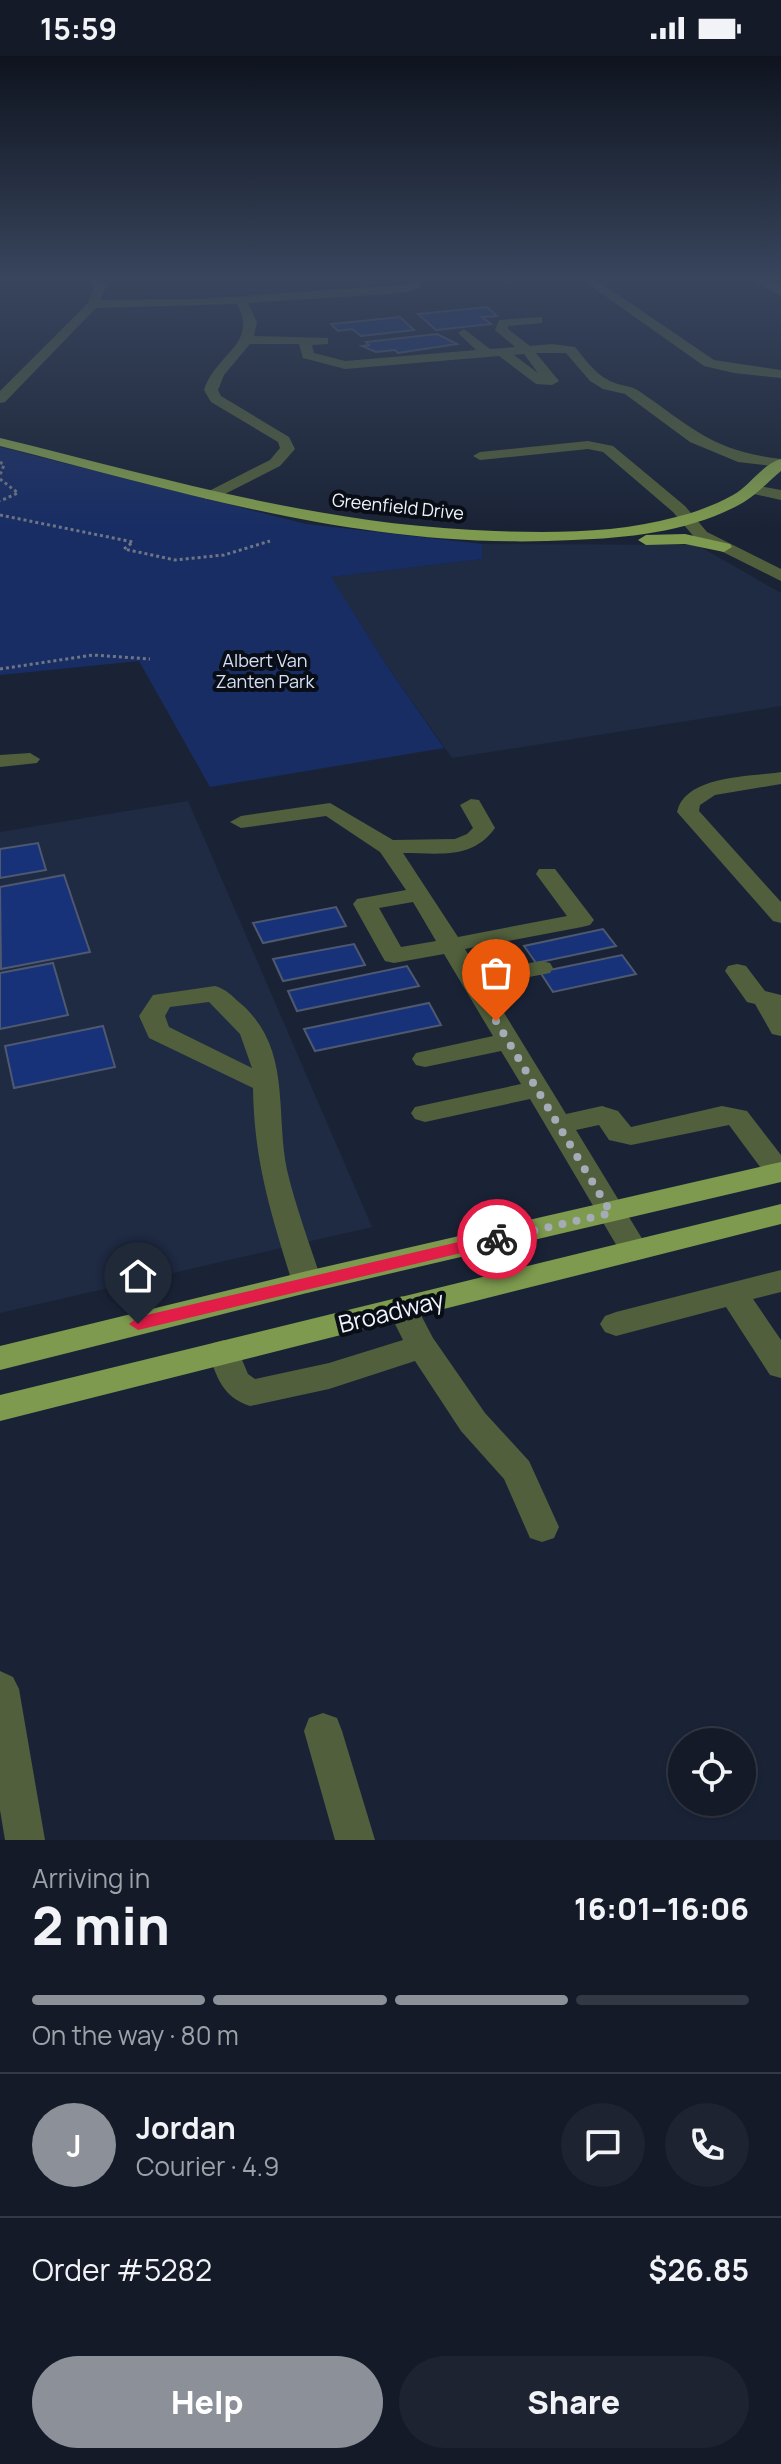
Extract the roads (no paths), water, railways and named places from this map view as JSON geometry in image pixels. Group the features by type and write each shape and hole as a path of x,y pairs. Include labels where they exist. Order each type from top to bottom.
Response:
{"main road":[{"name":"Greenfield Drive","path":"0,442 262,508 379,526 455,533 580,535 627,532 689,520 723,508 754,490 781,463"},
{"path":"580,535 636,540 685,539 724,547"},
{"path":"0,1358 307,1282 780,1172"},
{"name":"Broadway","path":"0,1408 781,1214"}],"street":[{"path":"0,399 36,362"},
{"path":"210,496 275,463 288,449 284,440 216,399 211,390 217,373 231,362"},
{"path":"335,362 345,365 376,362"},
{"path":"511,362 541,381 552,381 537,362"},
{"path":"581,362 595,378 630,391 695,439 743,459 781,463"},
{"path":"708,362 734,369 781,374"},
{"path":"480,456 600,446 608,449 689,520 701,535 781,576"},
{"path":"754,490 781,495"},
{"path":"0,761 30,759"},
{"path":"781,778 709,790 690,802 688,812 781,916"},
{"path":"388,847 468,843 484,828 471,805"},
{"path":"241,822 330,809 388,847 420,894 634,1250"},
{"path":"420,894 365,904 394,956 582,920 547,874"},
{"path":"472,981 541,968"},
{"path":"737,971 756,997 773,1002 781,1028"},
{"path":"425,1059 508,1041"},
{"path":"267,1084 271,1159 307,1282"},
{"path":"425,1113 537,1089"},
{"path":"558,1125 602,1115 608,1117 619,1133 631,1136 722,1115 737,1117 780,1172"},
{"path":"616,1324 781,1281"},
{"path":"733,1293 781,1366"},
{"path":"402,1308 422,1346 473,1422 517,1471 542,1527"},
{"path":"224,1352 235,1382 250,1393 329,1376 422,1346"},
{"path":"0,1689 25,1840"},
{"path":"323,1731 355,1840"}],"park label":[{"name":"Albert Van Zanten Park","path":"265,670"}]}
